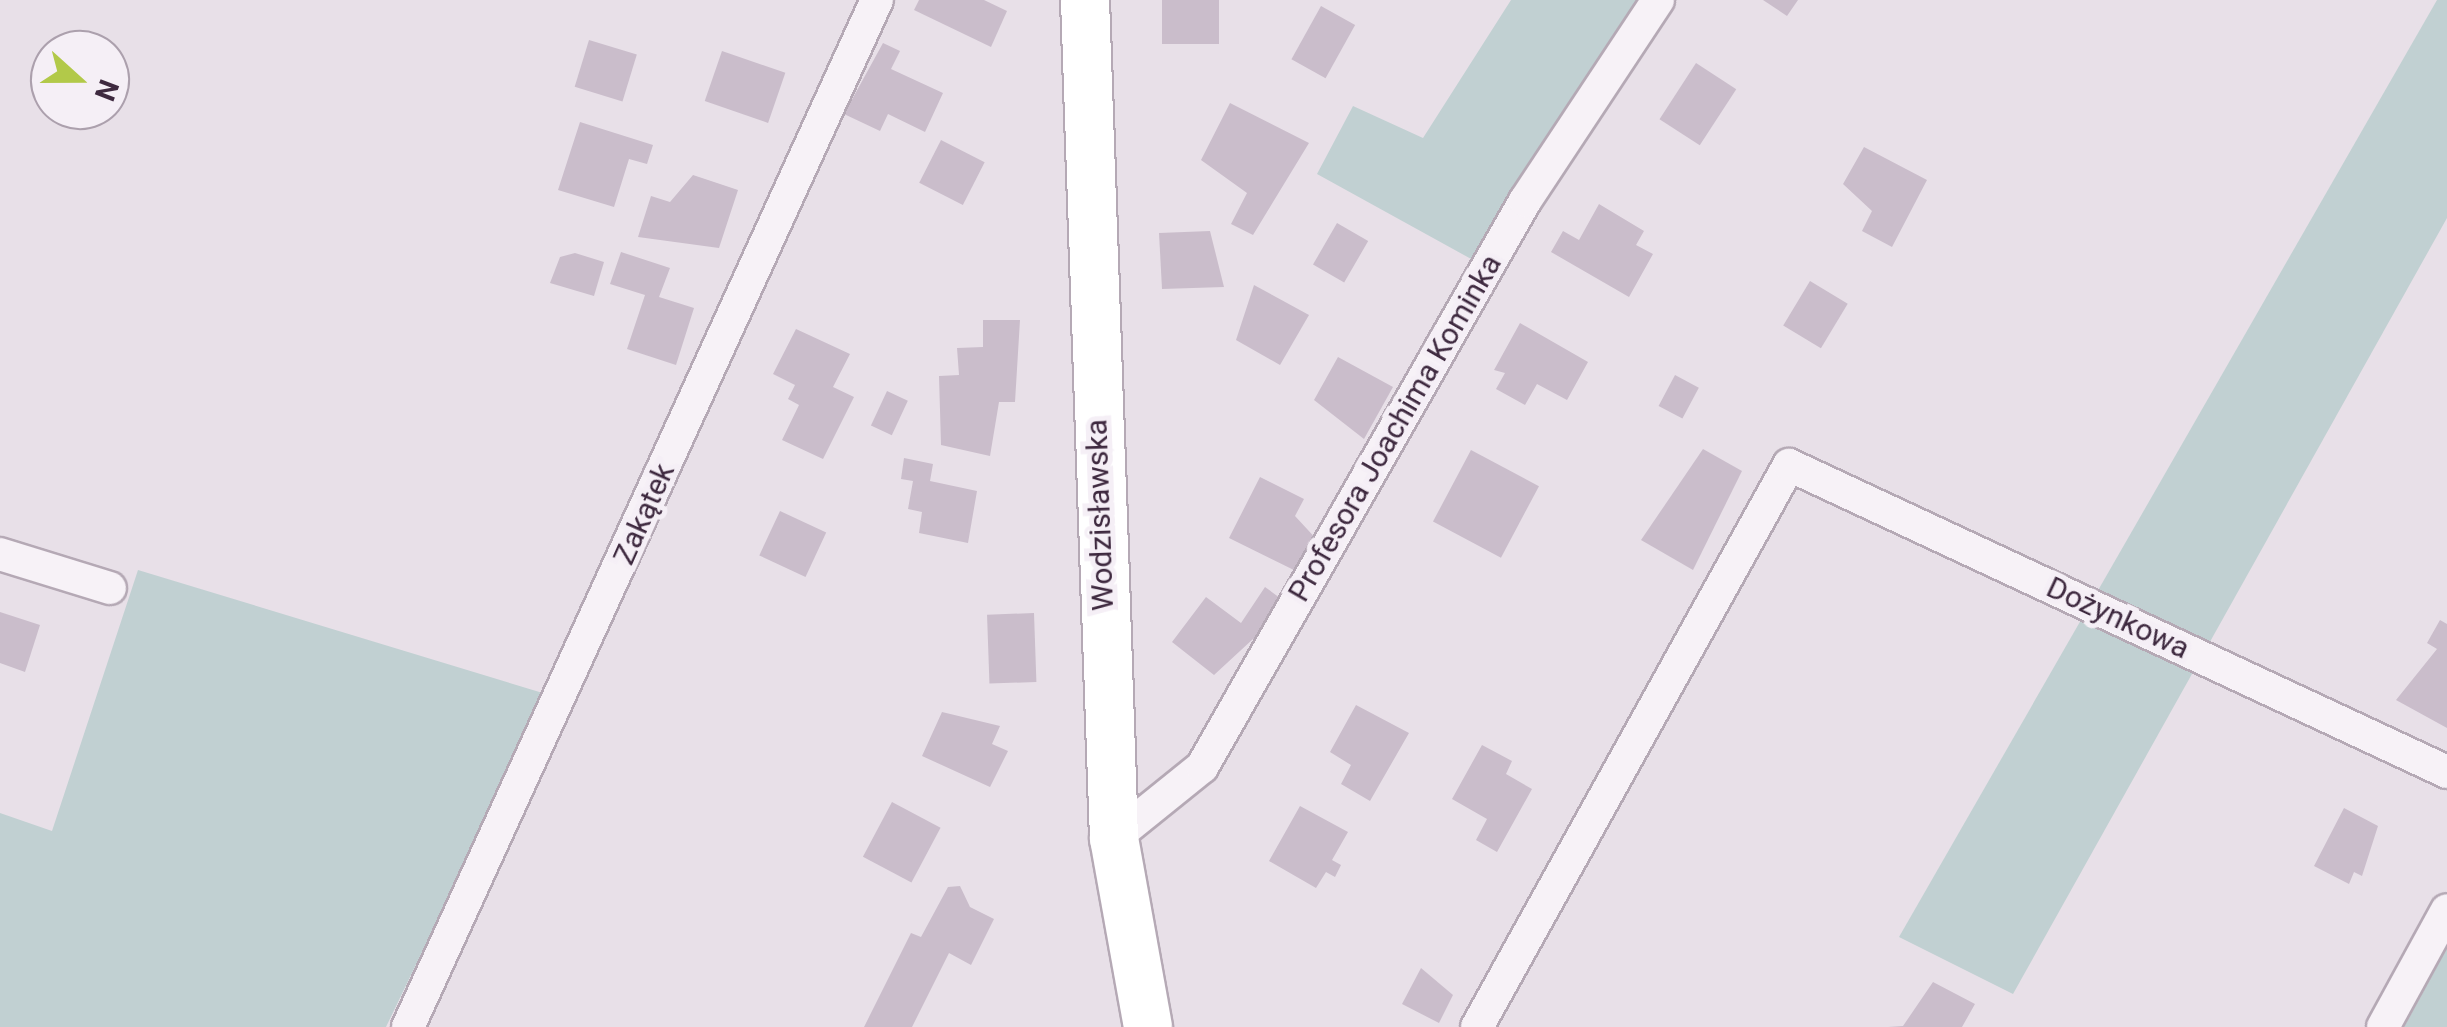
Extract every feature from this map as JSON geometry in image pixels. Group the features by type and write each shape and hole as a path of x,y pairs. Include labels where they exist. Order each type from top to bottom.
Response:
{"main road":[{"name":"Wodzisławska","path":"1085,0 1114,838 1148,1027"}],"street":[{"name":"Zakątek","path":"408,1027 877,0"},
{"name":"Profesora Joachima Kominka","path":"1114,838 1202,767 1525,201 1658,0"},
{"name":"Dożynkowa","path":"1477,1027 1789,465 2447,772"},
{"path":"0,554 110,588"},
{"path":"2384,1027 2447,910"}],"shaded area":[{"path":"1511,0 1637,0 1473,260 1317,174 1353,106 1423,138"},
{"path":"2437,0 2447,0 2447,218 2013,994 1899,937"},
{"path":"138,570 546,694 386,1027 0,1027 0,813 52,831"},
{"path":"2447,948 2447,1027 2404,1027"}],"building":[{"path":"919,0 984,0 1007,11 991,47 914,10"},
{"path":"1162,0 1219,0 1219,44 1162,44"},
{"path":"1763,0 1798,0 1787,16"},
{"path":"1321,6 1355,25 1326,78 1291,59"},
{"path":"589,40 637,55 622,101 575,87"},
{"path":"883,43 900,51 891,69 943,93 925,132 888,114 880,131 844,114"},
{"path":"722,51 785,73 768,123 705,101"},
{"path":"1696,63 1736,89 1700,145 1660,119"},
{"path":"1230,103 1309,143 1253,235 1231,224 1247,193 1201,160"},
{"path":"580,122 653,145 647,164 629,159 614,207 558,190"},
{"path":"941,140 985,162 963,205 919,183"},
{"path":"1864,147 1927,180 1892,247 1862,231 1872,211 1843,184"},
{"path":"693,175 738,190 719,248 638,237 651,196 670,202"},
{"path":"1599,204 1644,231 1636,245 1653,254 1629,297 1551,252 1563,231 1579,240"},
{"path":"1337,223 1368,241 1344,283 1313,265"},
{"path":"1210,231 1224,287 1162,289 1159,233"},
{"path":"621,252 670,268 659,297 694,308 676,365 627,349 645,295 610,284"},
{"path":"575,253 604,262 594,296 550,283 560,257"},
{"path":"1810,281 1848,304 1821,348 1783,326"},
{"path":"1254,285 1309,315 1280,365 1236,340"},
{"path":"983,320 1020,320 1015,402 999,402 990,456 941,445 939,376 959,375 957,348 983,347"},
{"path":"1520,323 1588,362 1567,400 1537,384 1525,405 1496,389 1505,373 1494,370"},
{"path":"796,329 850,354 833,387 854,397 823,459 782,440 799,405 788,399 795,385 773,374"},
{"path":"1338,357 1393,387 1364,439 1314,400"},
{"path":"1675,375 1699,388 1682,419 1659,406"},
{"path":"887,391 908,401 892,435 871,425"},
{"path":"1703,449 1742,471 1693,570 1641,540"},
{"path":"1471,450 1539,486 1501,558 1433,522"},
{"path":"904,458 933,464 930,481 977,491 968,543 919,533 922,512 908,509 913,481 901,479"},
{"path":"1260,477 1304,499 1295,516 1320,543 1304,575 1229,538"},
{"path":"780,511 826,533 806,577 759,555"},
{"path":"1265,587 1291,606 1263,646 1253,639 1214,675 1172,642 1206,597 1241,623"},
{"path":"0,612 40,625 25,672 0,663"},
{"path":"1034,613 1036,682 989,684 987,615"},
{"path":"2440,620 2447,624 2447,728 2396,700 2437,649 2427,643"},
{"path":"1356,705 1409,733 1370,801 1341,784 1351,765 1330,752"},
{"path":"942,712 1000,726 992,744 1008,751 990,787 922,756"},
{"path":"1482,745 1512,761 1506,774 1532,789 1497,852 1476,840 1487,819 1452,799"},
{"path":"892,802 941,828 911,883 863,857"},
{"path":"1300,806 1348,832 1332,860 1341,865 1335,877 1326,872 1316,888 1269,861"},
{"path":"2344,808 2378,826 2362,876 2354,872 2349,884 2314,866"},
{"path":"960,886 970,907 994,919 971,965 949,953 912,1027 864,1027 911,933 921,937 948,887"},
{"path":"1421,968 1453,995 1439,1023 1402,1004"},
{"path":"1933,982 1975,1004 1962,1027 1888,1027 1903,1026"}]}
